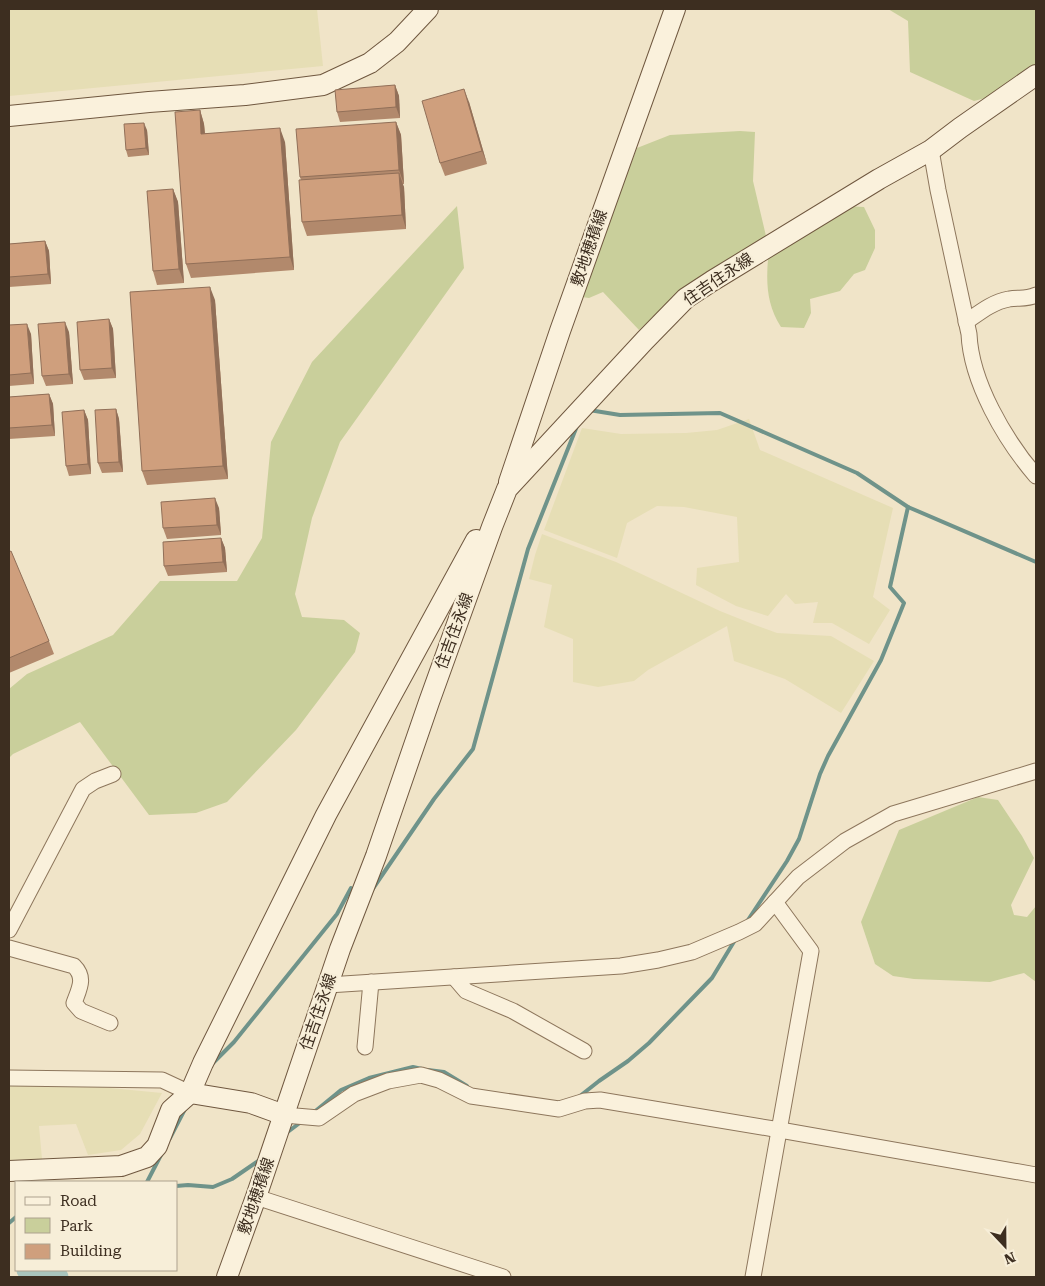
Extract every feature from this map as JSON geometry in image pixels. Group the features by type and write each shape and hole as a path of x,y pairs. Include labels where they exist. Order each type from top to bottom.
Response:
{"main road":[{"path":"9,116 149,102 245,95 323,85 370,63 397,42 428,9"},
{"name":"敷地穂積線","path":"507,489 560,331 675,9"},
{"name":"住吉住永線","path":"284,1115 340,949 376,856 429,702 507,489 644,340 686,298 931,150 960,128 1034,79"},
{"path":"9,1172 121,1166 147,1157 157,1146 171,1110 190,1093 203,1062 326,815 478,538 492,527"},
{"path":"190,1093 250,1103 284,1115"},
{"name":"敷地穂積線","path":"227,1277 284,1115"}],"street":[{"path":"931,150 975,368 986,397 1009,440 1036,476"},
{"path":"966,322 989,306 1008,299 1028,299 1036,296"},
{"path":"328,985 621,966 692,952 755,924 798,877 844,841 893,814 1036,771"},
{"path":"9,930 83,789 95,781 113,774"},
{"path":"753,1277 811,951 775,902"},
{"path":"9,948 74,966 79,972 81,981 74,1003 81,1011 110,1023"},
{"path":"454,977 466,991 512,1011 584,1052"},
{"path":"365,1047 371,982"},
{"path":"284,1115 319,1118 354,1094 388,1081 421,1075 439,1080 471,1096 559,1109 585,1101 600,1100 1036,1175"},
{"path":"9,1078 162,1080 190,1093"},
{"path":"256,1197 503,1277"}],"shaded area":[{"path":"9,9 317,9 323,66 9,96"},
{"path":"749,419 760,450 893,508 873,597 890,610 869,644 832,623 813,623 818,602 795,604 786,594 768,616 736,606 696,585 697,568 739,562 737,517 684,507 657,506 627,523 617,558 544,530 582,428 621,434 686,433 717,430"},
{"path":"542,534 616,562 720,611 755,625 777,633 831,636 874,661 841,713 785,679 734,661 727,626 648,670 634,681 598,687 573,682 573,639 544,627 552,585 529,579"},
{"path":"9,1083 69,1084 162,1093 140,1134 121,1150 88,1155 76,1124 39,1126 42,1159 9,1160"}],"green space":[{"path":"888,9 1036,9 1036,75 1016,90 974,101 910,72 908,21"},
{"path":"740,131 755,132 753,181 766,236 754,248 680,292 639,330 603,292 589,298 582,297 586,281 637,148 670,135"},
{"path":"457,206 464,268 340,442 312,518 295,594 302,617 344,620 360,633 355,652 296,730 227,802 196,813 149,815 80,722 13,754 9,758 9,689 27,674 113,635 160,581 237,581 262,538 271,442 312,362"},
{"path":"846,206 864,207 875,230 875,248 865,270 854,274 840,291 810,299 811,313 804,328 781,327 776,319 768,294 768,259 764,256"},
{"path":"978,797 998,800 1034,858 1011,905 1014,915 1027,917 1036,906 1036,982 1024,973 990,982 914,979 893,976 875,964 861,922 899,830"}],"building":[{"path":"395,85 396,107 337,112 335,90"},
{"path":"464,89 482,151 440,163 422,101"},
{"path":"200,110 201,134 280,128 290,257 186,264 175,112"},
{"path":"396,122 399,170 300,177 296,129"},
{"path":"144,123 146,148 126,150 124,124"},
{"path":"399,173 402,215 302,222 299,180"},
{"path":"173,189 179,269 153,271 147,191"},
{"path":"45,241 48,274 9,277 9,244"},
{"path":"210,287 223,466 142,471 130,292"},
{"path":"109,319 112,368 80,370 77,322"},
{"path":"65,322 69,374 42,376 38,324"},
{"path":"27,324 31,373 9,375 9,325"},
{"path":"49,394 52,425 9,428 9,397"},
{"path":"116,409 119,462 98,463 95,410"},
{"path":"84,410 88,464 66,466 62,412"},
{"path":"215,498 217,525 163,528 161,502"},
{"path":"221,538 223,562 164,566 163,542"},
{"path":"11,551 49,641 9,658 9,552"}],"waterway":[{"path":"589,410 620,415 720,413 857,473 908,507 1036,562"},
{"path":"372,890 434,799 473,749 528,549 577,426"},
{"path":"746,923 787,861 799,839 820,774 828,756 881,660 904,603 890,587 908,507"},
{"path":"213,1063 234,1042 337,914 351,888"},
{"path":"580,1096 649,1043 712,978 735,940"},
{"path":"313,1113 341,1090 369,1078 413,1067 422,1069"},
{"path":"428,1070 444,1072 467,1086"},
{"path":"170,1138 185,1109"},
{"path":"285,1134 301,1122"},
{"path":"148,1181 162,1153"},
{"path":"178,1186 213,1187 232,1179 261,1159"},
{"path":"9,1223 15,1218"},
{"path":"31,1271 58,1277"}]}
